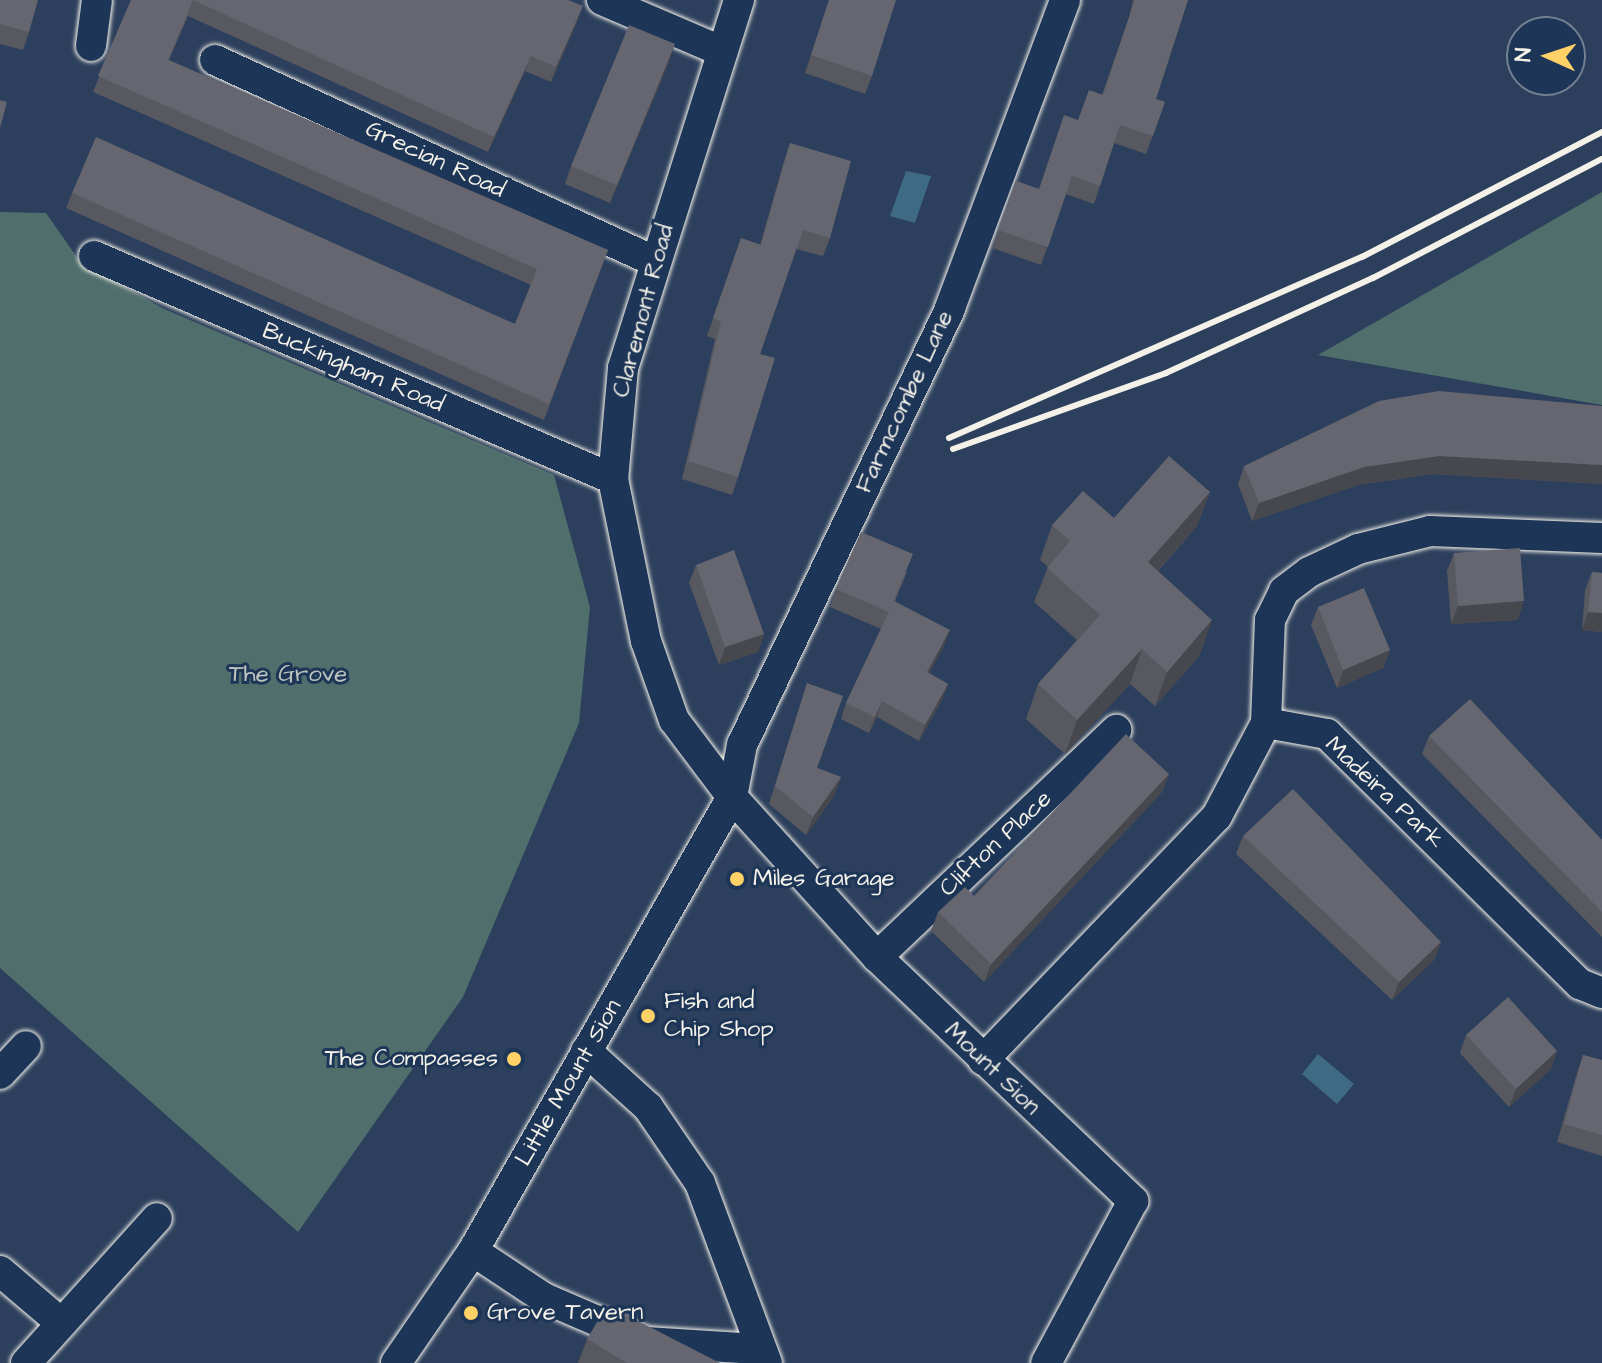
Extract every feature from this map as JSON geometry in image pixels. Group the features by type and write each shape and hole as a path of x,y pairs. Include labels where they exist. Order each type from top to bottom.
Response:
{"street":[{"path":"91,46 97,0"},
{"path":"602,0 721,51"},
{"name":"Claremont Road","path":"732,797 674,720 646,641 613,479 623,368 739,0"},
{"name":"Farmcombe Lane","path":"732,797 742,745 950,308 1065,0"},
{"name":"Grecian Road","path":"215,60 655,261"},
{"name":"Buckingham Road","path":"94,256 613,479"},
{"path":"983,1060 1217,816 1266,723 1270,620 1284,591 1309,572 1358,549 1430,531 1602,538"},
{"name":"Madeira Park","path":"1266,723 1327,734 1580,984 1602,993"},
{"name":"Clifton Place","path":"877,957 1116,730"},
{"name":"Mount Sion","path":"732,797 877,957 1133,1201 1046,1363"},
{"name":"Little Mount Sion","path":"399,1361 473,1251 732,797"},
{"path":"0,1074 26,1046"},
{"path":"473,1251 544,1298 646,1342 762,1356 700,1183 648,1107 586,1051"},
{"path":"26,1363 157,1218"},
{"path":"0,1271 61,1323"}],"green space":[{"path":"1602,192 1602,405 1318,355"},
{"name":"The Grove","path":"0,212 46,213 81,263 164,309 554,475 590,607 579,723 463,997 298,1232 0,968"}],"water":[{"path":"906,171 931,176 915,223 890,216"},
{"path":"1318,1054 1354,1084 1337,1104 1302,1074"}],"building":[{"path":"0,0 38,0 29,32 0,24"},
{"path":"131,0 193,0 168,60 608,250 549,404 72,193 96,137 515,324 537,269 98,76"},
{"path":"193,0 568,0 583,6 556,67 531,56 494,137"},
{"path":"829,0 896,0 872,76 811,55"},
{"path":"1135,0 1188,0 1156,99 1165,102 1153,136 1120,125 1100,186 1072,176 1048,247 998,230 1016,181 1039,189 1064,115 1078,120 1089,90 1103,95"},
{"path":"629,25 675,44 617,185 571,166"},
{"path":"0,100 7,102 0,128"},
{"path":"790,143 851,161 830,238 803,230 760,354 775,358 738,477 688,461 721,321 713,318 741,238 761,245"},
{"path":"1439,391 1602,406 1602,465 1439,456 1364,467 1259,503 1244,466 1379,401"},
{"path":"1169,456 1210,492 1148,562 1212,620 1167,672 1142,649 1077,720 1038,684 1100,615 1047,568 1070,541 1052,525 1083,491 1114,518"},
{"path":"861,532 913,554 889,612 836,589"},
{"path":"1520,548 1524,601 1458,606 1454,553"},
{"path":"734,550 764,634 725,647 696,565"},
{"path":"1592,572 1602,573 1602,613 1588,612"},
{"path":"1364,588 1390,650 1343,670 1318,607"},
{"path":"894,601 950,630 927,672 948,684 925,725 882,701 875,717 846,703"},
{"path":"807,683 843,696 817,768 841,777 813,817 775,786"},
{"path":"1470,699 1602,840 1602,912 1429,736"},
{"path":"1126,734 1169,774 991,964 938,912 965,887 974,896"},
{"path":"1293,789 1441,942 1399,982 1243,836"},
{"path":"1508,997 1557,1051 1516,1089 1466,1035"},
{"path":"1583,1055 1602,1060 1602,1135 1564,1124"},
{"path":"607,1305 720,1363 627,1363 587,1339"}],"railway":[{"path":"949,438 1362,257 1602,132"},
{"path":"953,449 1166,373 1373,278 1602,159"}],"place":[{"name":"Miles Garage","path":"737,879"},
{"name":"Fish and Chip Shop","path":"648,1016"},
{"name":"The Compasses","path":"514,1059"},
{"name":"Grove Tavern","path":"471,1313"}]}
